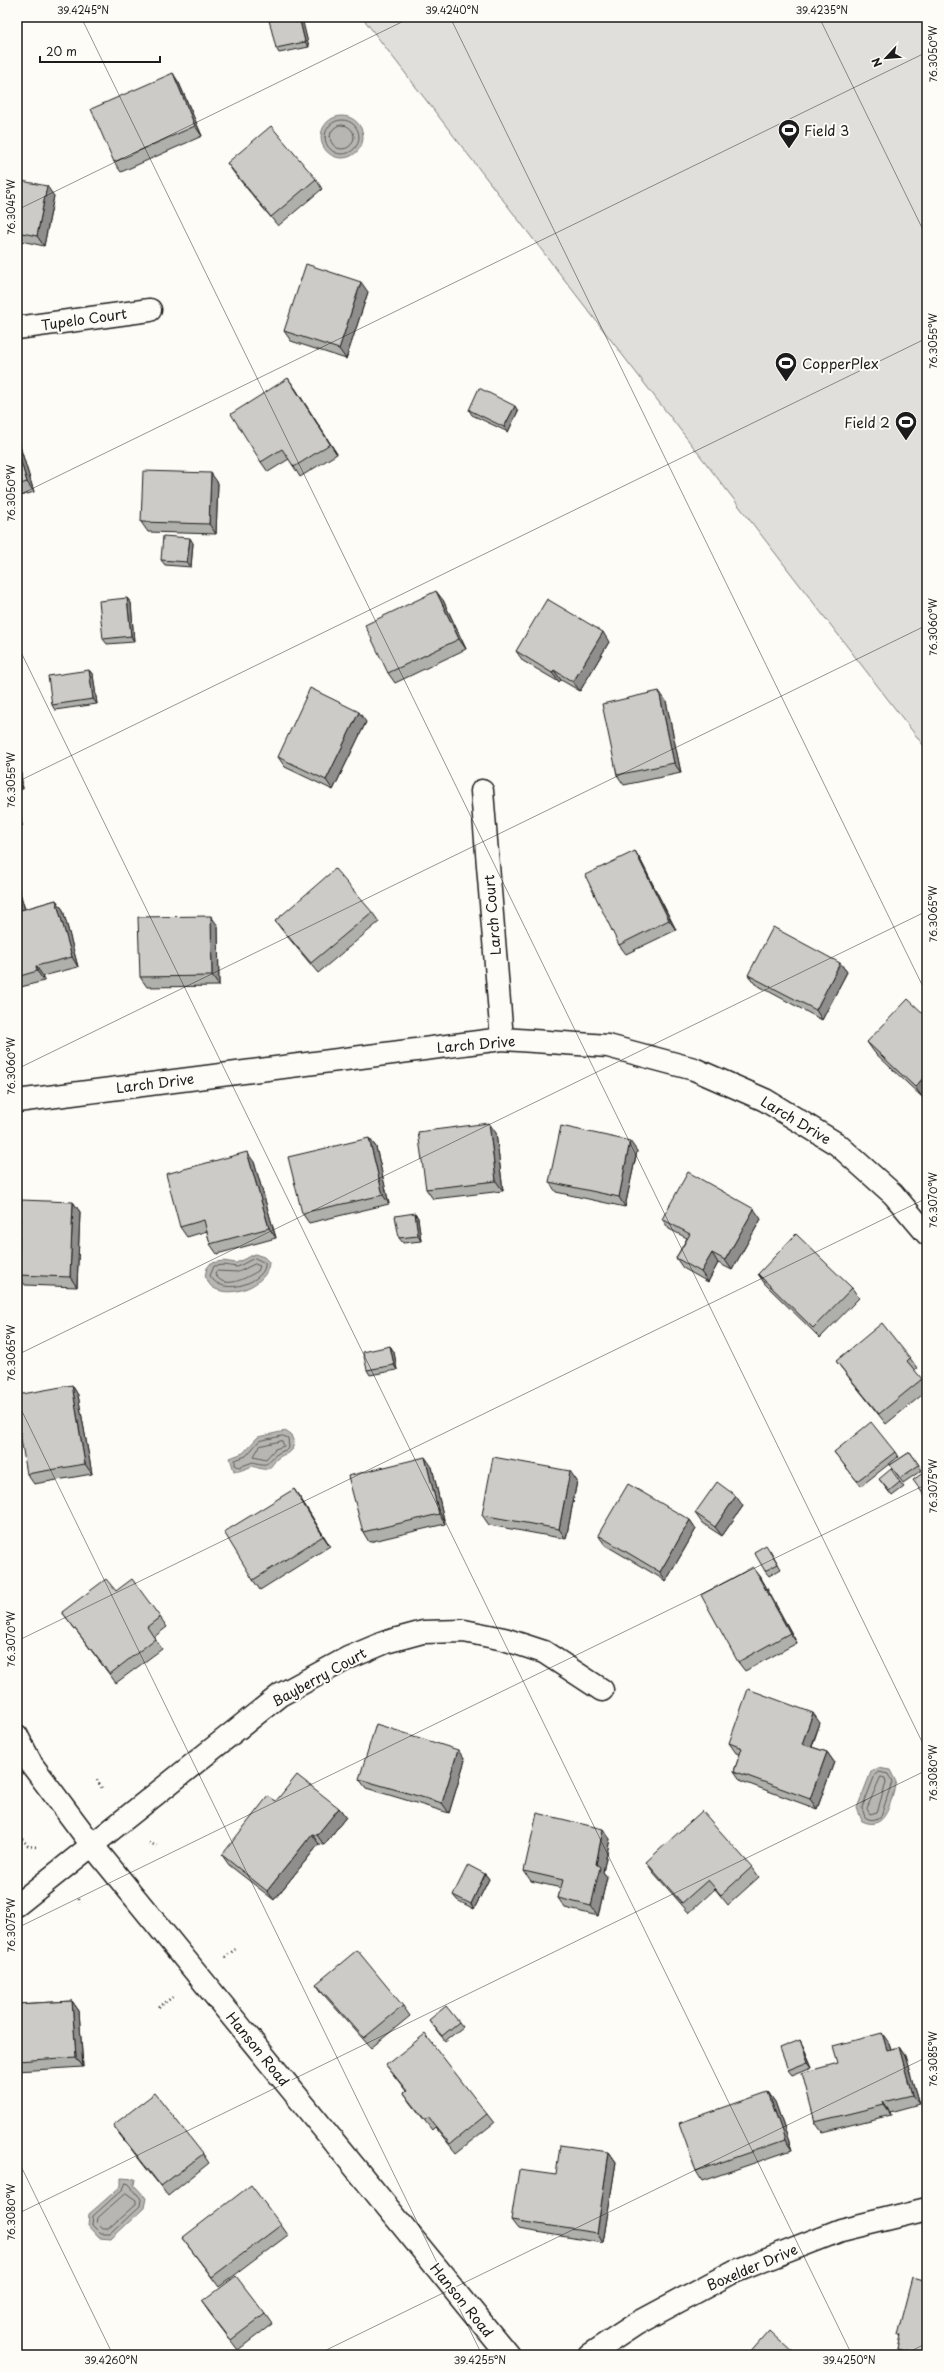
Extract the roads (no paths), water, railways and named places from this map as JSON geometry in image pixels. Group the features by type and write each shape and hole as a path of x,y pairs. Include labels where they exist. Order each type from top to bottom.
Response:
{"street":[{"name":"Tupelo Court","path":"17,328 150,310"},
{"name":"Larch Court","path":"482,790 502,1039"},
{"name":"Larch Drive","path":"17,1101 502,1039 608,1046 694,1069 765,1100 837,1144 894,1194 927,1234"},
{"name":"Bayberry Court","path":"17,1905 280,1695 348,1658 386,1642 423,1632 464,1631 504,1639 544,1652 602,1690"},
{"name":"Hanson Road","path":"17,1736 32,1765 92,1845 508,2355"},
{"name":"Boxelder Drive","path":"589,2355 636,2324 731,2273 841,2230 927,2209"}],"water":[{"path":"338,116 346,116 354,119 360,125 363,137 360,149 354,155 346,158 338,158 330,155 324,149 321,141 321,133 324,125 330,119"},
{"path":"255,1254 264,1257 269,1262 263,1277 256,1283 238,1291 228,1292 220,1291 210,1285 205,1276 207,1268 211,1263 223,1261 236,1263"},
{"path":"285,1431 291,1435 294,1443 291,1451 277,1459 268,1469 253,1466 239,1471 234,1471 230,1458 243,1453 258,1437"},
{"path":"878,1768 890,1770 896,1782 890,1805 886,1812 877,1822 870,1823 862,1821 857,1808 871,1772"},
{"path":"121,2178 135,2179 134,2185 146,2198 144,2208 111,2239 99,2238 88,2226 89,2214 121,2186"}],"place":[{"name":"Field 3","path":"789,150"},
{"name":"CopperPlex","path":"786,382"},
{"name":"Field 2","path":"906,442"}]}
